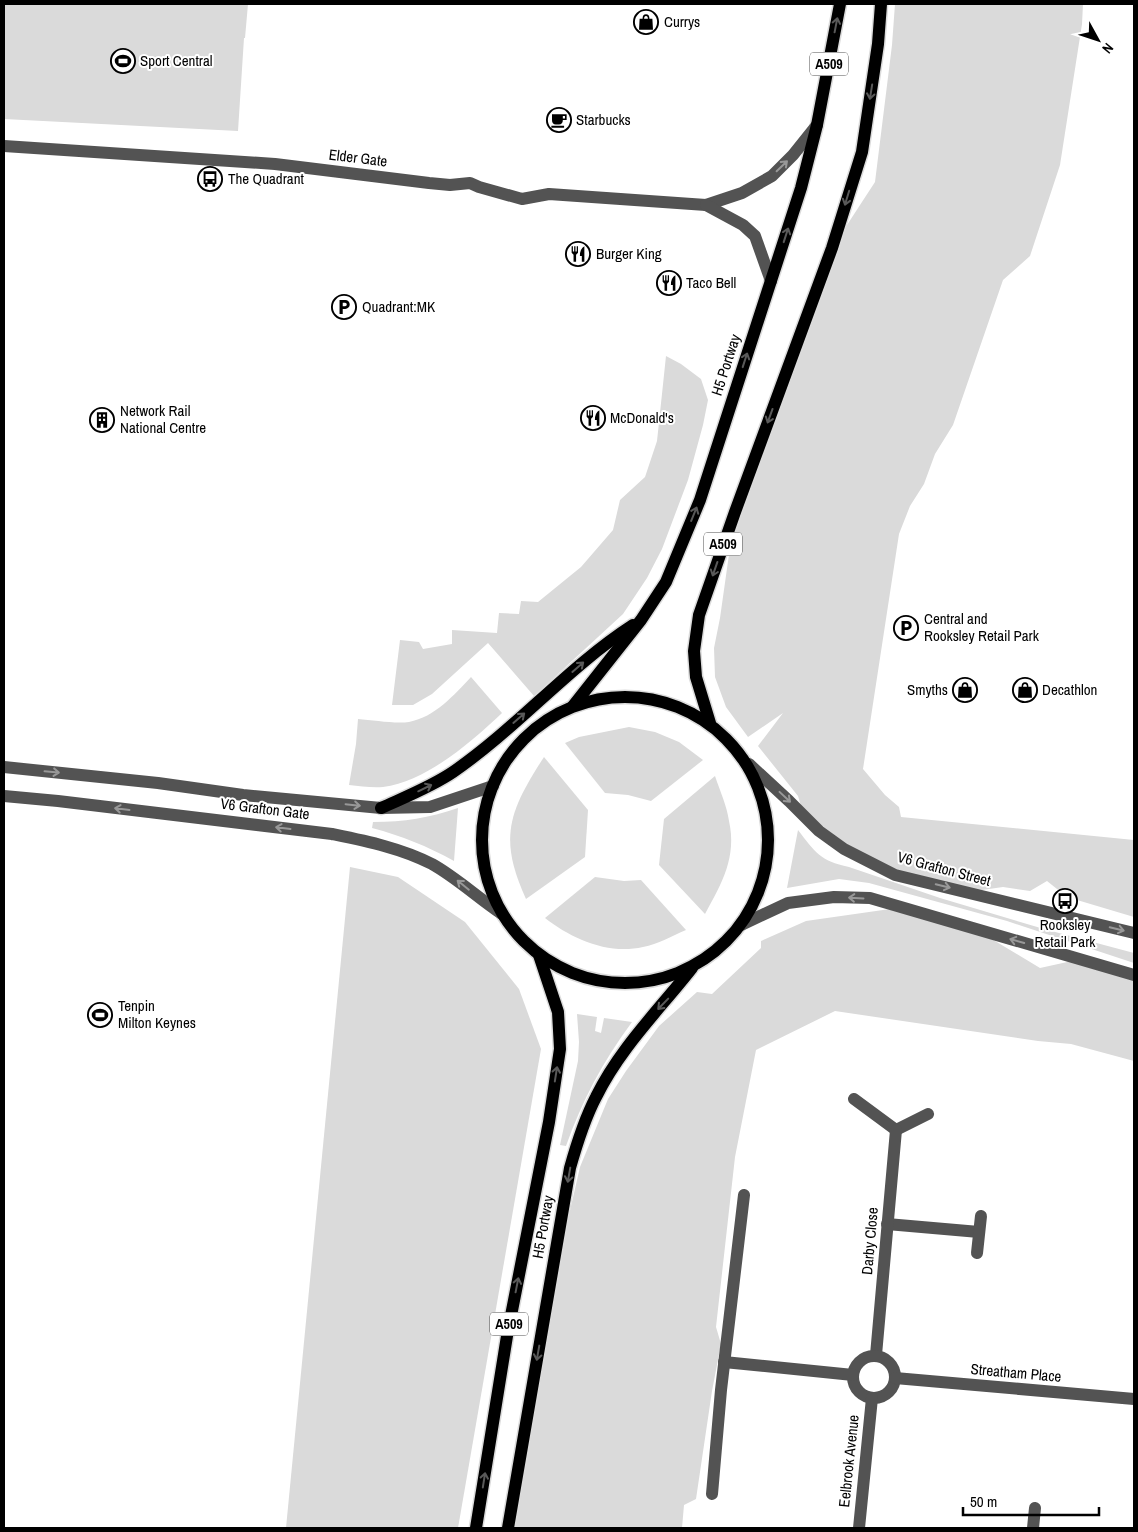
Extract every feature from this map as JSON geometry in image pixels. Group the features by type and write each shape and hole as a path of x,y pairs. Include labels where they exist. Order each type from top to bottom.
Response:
{"main road":[{"name":"H5 Portway","path":"573,706 641,620 666,582 700,500 801,188 817,125 840,4"},
{"name":"A509","path":"710,724 696,677 694,651 699,615 832,248 862,152 878,44 881,4"},
{"path":"381,808 428,787 453,772 497,738 605,643 641,620"},
{"name":"A509","path":"630,696 665,703 686,710 710,724 730,741 746,760 763,797 769,837 764,879 758,895 741,925 694,966 660,980 637,983 590,979 564,970 539,954 518,935 503,915 490,886 482,849 484,819 493,786 506,761 517,746 548,719 573,706 602,698 630,696"},
{"name":"H5 Portway","path":"476,1528 507,1336 549,1122 560,1049 558,1012 539,954"},
{"name":"H5 Portway","path":"508,1528 570,1168 581,1128 597,1095 617,1062 650,1018 669,998 694,966"}],"street":[{"name":"Elder Gate","path":"4,146 276,164 429,183 450,185 470,183 522,199 549,194 706,205 742,193 772,176 793,155 817,125"},
{"name":"Elder Gate","path":"706,205 743,225 754,236 771,281"},
{"name":"V6 Grafton Street","path":"746,760 819,831 844,849 895,875 1134,933"},
{"name":"V6 Grafton Gate","path":"4,767 158,783 243,795 381,808 430,806 493,786"},
{"name":"V6 Grafton Gate","path":"4,796 332,834 370,841 393,848 431,864 454,878 503,915"},
{"path":"741,925 788,904 834,897 870,898 1134,975"},
{"path":"854,1099 896,1130 928,1114"},
{"name":"Darby Close","path":"876,1355 896,1130"},
{"path":"712,1494 724,1362 744,1195"},
{"path":"977,1253 981,1216"},
{"path":"888,1224 979,1232"},
{"path":"876,1355 888,1360 895,1371 895,1378 890,1390 879,1397 872,1398 856,1388 853,1375 854,1369 863,1358 876,1355"},
{"path":"724,1362 853,1375"},
{"name":"Streatham Place","path":"895,1378 1134,1399"},
{"name":"Eelbrook Avenue","path":"859,1528 872,1398"},
{"path":"1033,1528 1035,1508"}],"shaded area":[{"name":"Sport Central","path":"4,4 248,4 238,131 4,119"},
{"path":"895,4 1083,4 1082,24 1060,165 1030,256 1003,280 953,425 935,454 924,484 910,506 899,534 863,769 885,795 899,807 901,817 1134,840 1134,917 1067,897 1047,881 1030,891 1003,887 968,892 895,875 844,849 804,816 798,796 758,746 783,713 748,737 726,707 715,677 714,648 735,512 832,248 875,182 892,45"},
{"path":"666,356 681,364 701,379 708,400 688,480 662,549 647,578 623,614 534,696 488,643 432,694 413,705 392,705 400,640 419,642 423,649 452,644 452,630 497,633 499,613 519,614 521,601 538,602 581,567 613,530 620,500 645,477 657,441"},
{"path":"471,677 502,713 490,725 447,759 416,777 383,787 349,785 358,719 397,723 418,719 436,710"},
{"path":"629,727 655,732 679,742 703,760 651,801 628,795 605,793 565,743 579,737"},
{"path":"544,757 588,810 585,857 526,899 517,878 512,859 511,825 522,793"},
{"path":"715,776 728,815 731,846 722,880 705,914 659,865 664,819"},
{"path":"458,808 454,861 414,842 372,828 373,822 416,819"},
{"path":"798,830 814,850 831,862 940,898 1134,953 1134,963 1007,921 869,883 839,879 787,888"},
{"path":"350,867 398,877 465,922 519,989 541,1049 458,1528 286,1528"},
{"path":"595,877 624,881 641,880 686,930 649,946 617,949 579,939 545,918"},
{"path":"904,907 975,929 1040,968 1081,959 1134,975 1134,1061 1071,1044 1038,1041 835,1011 756,1050 735,1157 716,1327 721,1344 696,1499 684,1505 682,1528 509,1528 539,1345 580,1167 608,1099 659,1026 697,992 712,994 761,948 761,941 806,921"},
{"path":"577,1014 597,1017 595,1031 601,1033 604,1018 632,1022 594,1082 566,1146 560,1145 578,1061"}],"place":[{"name":"Currys","path":"646,22"},
{"name":"Sport Central","path":"123,61"},
{"name":"Starbucks","path":"559,120"},
{"name":"The Quadrant","path":"210,179"},
{"name":"Burger King","path":"578,254"},
{"name":"Taco Bell","path":"669,283"},
{"name":"Quadrant:MK","path":"344,307"},
{"name":"McDonald's","path":"593,418"},
{"name":"Network Rail National Centre","path":"102,420"},
{"name":"Central and Rooksley Retail Park","path":"906,628"},
{"name":"Smyths","path":"965,690"},
{"name":"Decathlon","path":"1025,690"},
{"name":"Rooksley Retail Park","path":"1065,901"},
{"name":"Tenpin Milton Keynes","path":"100,1015"}]}
